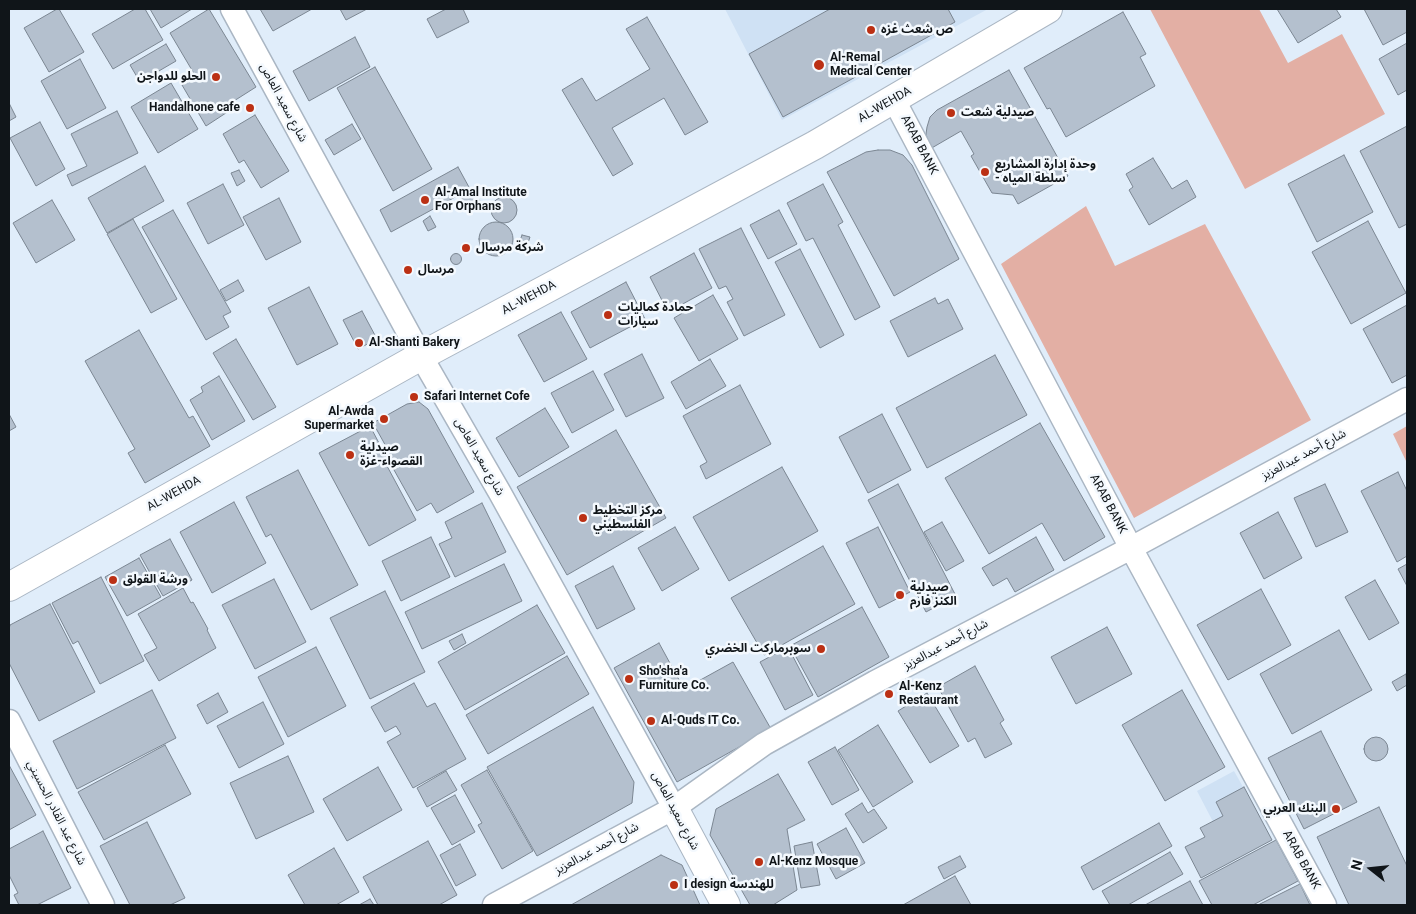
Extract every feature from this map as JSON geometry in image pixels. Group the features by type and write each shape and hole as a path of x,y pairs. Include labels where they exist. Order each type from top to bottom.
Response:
{"main road":[{"name":"AL-WEHDA","path":"9,587 420,356 815,144 894,100 1048,9"},
{"name":"شارع سعيد العاص","path":"674,808 726,905"}],"street":[{"name":"شارع سعيد العاص","path":"232,9 420,356 500,493 674,808"},
{"name":"ARAB BANK","path":"894,100 1131,548 1326,905"},
{"name":"شارع أحمد عبدالعزيز","path":"494,905 674,808 764,744 875,682 1131,548 1407,399"},
{"name":"شارع عبد القادر الحسيني","path":"9,721 102,905"}],"shaded area":[{"name":"Al-Remal Medical Center","path":"725,9 988,9 782,120"},
{"path":"1150,9 1259,9 1288,63 1342,34 1385,114 1245,189"},
{"path":"1086,206 1115,266 1205,224 1311,420 1134,518 1001,264"},
{"path":"1407,426 1407,463 1393,434"},
{"path":"1234,771 1259,815 1221,837 1197,791"}],"building":[{"path":"59,9 84,52 49,72 24,28"},
{"path":"135,9 145,9 163,40 113,69 92,34"},
{"path":"150,9 192,9 161,28"},
{"path":"209,9 256,87 226,106 229,111 206,126 182,85 196,77 170,33"},
{"path":"260,9 312,9 273,31"},
{"path":"340,9 367,9 346,20"},
{"path":"446,9 463,9 469,22 437,38 427,19"},
{"name":"Al-Remal Medical Center","path":"830,9 948,9 955,22 783,117 749,54"},
{"path":"1277,9 1336,9 1341,17 1298,43"},
{"path":"1364,9 1407,9 1407,32 1383,45"},
{"path":"1123,12 1146,54 1140,57 1155,86 1066,137 1050,108 1047,109 1024,68"},
{"path":"647,17 708,122 685,135 664,98 612,128 633,164 613,176 562,90 582,78 596,101 650,69 626,29"},
{"path":"355,37 370,67 309,101 293,71"},
{"path":"1407,43 1407,90 1398,95 1379,59"},
{"path":"166,44 176,61 140,82 130,65"},
{"path":"80,59 106,108 67,129 41,81"},
{"path":"375,67 432,169 393,191 337,88"},
{"path":"1009,70 1068,176 1018,204 1013,195 992,193 971,156 974,154 961,131 930,149 926,134 930,117 937,110"},
{"path":"171,83 198,129 158,153 131,107"},
{"path":"9,103 16,117 9,121"},
{"path":"117,111 138,153 72,186 67,175 87,166 71,134"},
{"path":"255,115 289,171 261,188 244,160 239,163 223,134"},
{"path":"40,122 65,169 36,186 10,138"},
{"path":"352,124 361,139 334,155 325,140"},
{"path":"1407,126 1407,224 1399,228 1360,151"},
{"path":"890,150 903,155 912,165 959,259 894,296 827,172 866,152"},
{"path":"1344,155 1373,212 1317,242 1288,184"},
{"path":"1153,158 1172,189 1187,180 1196,197 1149,225 1129,190 1133,187 1126,174"},
{"path":"145,166 164,201 107,233 88,198"},
{"name":"Al-Amal Institute For Orphans","path":"458,167 470,189 391,232 380,210"},
{"path":"239,170 245,181 237,186 231,173"},
{"path":"223,184 244,225 208,244 187,203"},
{"path":"823,184 843,222 838,225 880,307 855,320 813,238 806,241 787,203"},
{"path":"475,192 481,203 464,211 458,201"},
{"path":"504,197 513,201 517,210 513,219 504,223 495,219 491,210 495,201"},
{"path":"279,198 301,242 266,260 243,217"},
{"path":"52,200 75,240 36,263 13,223"},
{"path":"173,210 231,312 223,316 229,327 206,340 142,227"},
{"path":"779,210 797,244 768,259 750,225"},
{"path":"430,216 436,227 428,231 423,221"},
{"path":"133,219 177,299 151,313 107,234"},
{"path":"1368,221 1406,293 1351,324 1312,252"},
{"path":"496,222 508,227 513,239 508,251 496,256 484,251 479,239 484,227"},
{"path":"741,228 785,315 744,336 727,302 733,299 726,286 719,289 699,249"},
{"path":"522,235 530,237 525,252 517,249"},
{"path":"800,249 844,335 820,348 775,262"},
{"path":"694,253 712,288 668,312 650,277"},
{"path":"454,254 458,254 461,259 460,263 454,264 451,261 451,257"},
{"path":"238,280 244,291 226,301 220,290"},
{"name":"حمادة كماليات سيارات","path":"626,282 645,319 590,348 571,312"},
{"path":"309,287 338,344 297,365 268,308"},
{"path":"713,295 738,339 699,361 674,318"},
{"path":"935,298 938,304 948,299 963,329 908,357 890,321"},
{"path":"1407,305 1407,375 1392,383 1363,329"},
{"path":"362,311 377,339 358,349 343,320"},
{"path":"561,312 587,359 544,382 518,335"},
{"path":"139,330 189,418 193,416 210,446 145,483 128,453 135,449 85,361"},
{"path":"236,339 276,407 253,420 213,353"},
{"path":"642,354 664,398 626,417 604,374"},
{"path":"995,355 1027,415 927,468 896,408"},
{"path":"710,359 726,386 686,409 671,382"},
{"path":"593,371 614,410 572,433 551,393"},
{"path":"219,376 245,421 212,440 190,400 203,392 201,387"},
{"path":"740,385 771,444 706,479 700,466 707,462 683,416"},
{"path":"419,402 428,409 474,492 437,513 431,503 417,511 389,461 393,459 373,423 407,404"},
{"path":"545,408 569,447 519,477 496,438"},
{"path":"9,414 16,427 9,431"},
{"path":"882,414 911,470 868,493 839,437"},
{"path":"1040,423 1105,537 1064,561 1042,523 989,554 945,478"},
{"path":"370,426 390,464 387,466 416,520 369,546 319,453"},
{"path":"616,430 666,518 567,575 517,487"},
{"path":"782,467 818,531 729,581 693,517"},
{"path":"298,470 358,585 311,610 271,534 266,537 246,497"},
{"path":"1398,472 1407,491 1407,556 1397,562 1361,491"},
{"path":"898,484 956,596 926,612 868,500"},
{"path":"1325,484 1348,532 1316,547 1294,498"},
{"path":"234,502 266,563 212,593 180,532"},
{"path":"482,503 506,552 455,577 439,544 452,538 445,522"},
{"path":"1278,512 1302,558 1264,579 1240,533"},
{"path":"942,522 964,561 946,571 924,532"},
{"path":"675,527 699,569 662,591 638,548"},
{"path":"878,527 910,592 879,608 846,543"},
{"path":"431,537 450,577 401,601 382,561"},
{"path":"1036,537 1054,570 1015,592 1007,578 993,586 982,568"},
{"path":"170,539 192,580 163,596 140,555"},
{"path":"823,546 855,604 764,655 731,598"},
{"path":"139,558 161,597 127,616 105,577"},
{"path":"504,564 522,601 422,649 405,612"},
{"path":"1407,564 1407,586 1398,569"},
{"path":"613,566 635,609 597,629 575,586"},
{"path":"101,577 144,661 100,684 78,641 73,644 52,603"},
{"path":"274,579 306,642 255,669 222,605"},
{"path":"1375,580 1399,623 1369,640 1345,597"},
{"path":"183,588 208,629 216,648 159,681 144,655 157,648 138,614"},
{"path":"1261,589 1291,645 1228,680 1197,625"},
{"path":"385,591 425,672 370,699 330,618"},
{"path":"50,604 95,692 39,721 9,663 9,629 10,625"},
{"path":"537,605 565,653 465,710 438,662"},
{"path":"862,607 889,657 818,697 790,646"},
{"path":"1107,627 1132,674 1076,704 1051,657"},
{"path":"1339,630 1372,690 1292,734 1260,674"},
{"path":"462,634 466,643 454,650 449,641"},
{"path":"659,643 684,689 733,662 771,729 677,782 614,668"},
{"path":"316,647 346,706 288,737 258,677"},
{"path":"788,647 813,695 785,710 760,662"},
{"path":"567,656 589,694 488,754 466,715"},
{"path":"975,666 1004,720 1000,723 1012,744 985,758 975,738 968,742 938,687"},
{"path":"1406,674 1407,685 1397,691 1392,682"},
{"path":"414,683 427,707 435,703 466,759 413,788 387,742 401,734 396,726 385,732 371,707"},
{"path":"152,690 176,738 77,789 53,741"},
{"path":"1182,690 1225,767 1165,801 1122,725"},
{"path":"218,693 228,712 207,724 197,705"},
{"path":"927,693 959,746 930,763 898,711"},
{"path":"263,702 284,744 239,768 217,726"},
{"path":"593,707 634,782 632,803 537,856 487,767"},
{"path":"878,725 913,782 873,807 838,750"},
{"path":"1321,731 1357,802 1304,829 1268,758"},
{"path":"1376,737 1381,738 1387,744 1387,754 1381,760 1376,761 1371,760 1365,754 1364,749 1365,744 1371,738"},
{"path":"165,745 191,794 104,840 78,792"},
{"path":"835,747 859,790 832,805 808,762"},
{"path":"288,756 314,812 256,839 230,783"},
{"path":"9,765 36,815 9,830"},
{"path":"378,767 402,810 347,841 323,799"},
{"path":"487,770 533,851 502,869 478,825 482,823 461,785"},
{"path":"446,771 457,790 427,807 417,788"},
{"name":"Al-Kenz Mosque","path":"778,774 805,820 787,829 797,890 773,905 750,905 710,835 716,809"},
{"path":"1244,787 1272,840 1201,878 1185,847 1205,837 1200,828 1223,816 1216,802"},
{"path":"455,795 475,832 452,845 431,808"},
{"path":"862,803 868,813 874,809 887,828 863,843 845,814"},
{"path":"1379,807 1407,866 1407,905 1349,905 1317,837"},
{"path":"147,822 185,898 170,905 130,905 100,846"},
{"path":"1159,823 1172,846 1093,890 1081,867"},
{"path":"846,828 865,863 836,879 817,844"},
{"path":"43,831 71,888 37,905 19,905 14,895 18,893 9,875 9,849"},
{"path":"1276,840 1298,881 1253,905 1212,905 1199,881"},
{"path":"428,841 457,895 439,905 378,905 363,877"},
{"path":"812,842 820,885 801,888 794,846"},
{"path":"460,844 476,875 456,886 440,855"},
{"path":"334,848 359,892 336,905 305,905 288,875"},
{"path":"1170,852 1183,874 1128,905 1110,905 1102,891"},
{"path":"661,855 682,865 700,905 571,905"},
{"path":"960,856 966,867 944,879 938,867"},
{"path":"955,876 971,905 903,905"},
{"path":"1190,881 1203,905 1145,905"},
{"path":"1300,884 1310,905 1258,905"},
{"path":"370,899 374,905 359,905"}],"place":[{"name":"ص شعث غزه","path":"871,30"},
{"name":"Al-Remal Medical Center","path":"819,65"},
{"name":"الحلو للدواجن","path":"216,77"},
{"name":"Handalhone cafe","path":"250,108"},
{"name":"صيدلية شعت","path":"951,113"},
{"name":"وحدة إدارة المشاريع - سلطة المياه","path":"985,172"},
{"name":"Al-Amal Institute For Orphans","path":"425,200"},
{"name":"شركة مرسال","path":"466,248"},
{"name":"مرسال","path":"408,270"},
{"name":"حمادة كماليات سيارات","path":"608,315"},
{"name":"Al-Shanti Bakery","path":"359,343"},
{"name":"Safari Internet Cofe","path":"414,397"},
{"name":"Al-Awda Supermarket","path":"384,419"},
{"name":"صيدلية القصواء-غزة","path":"350,455"},
{"name":"مركز التخطيط الفلسطيني","path":"583,518"},
{"name":"ورشة القولق","path":"113,580"},
{"name":"صيدلية الكنز فارم","path":"900,595"},
{"name":"سوبرماركت الخضري","path":"821,649"},
{"name":"Sho'sha'a Furniture Co.","path":"629,679"},
{"name":"Al-Kenz Restaurant","path":"889,694"},
{"name":"Al-Quds IT Co.","path":"651,721"},
{"name":"البنك العربي","path":"1336,809"},
{"name":"Al-Kenz Mosque","path":"759,862"},
{"name":"I design للهندسة","path":"674,885"}]}
